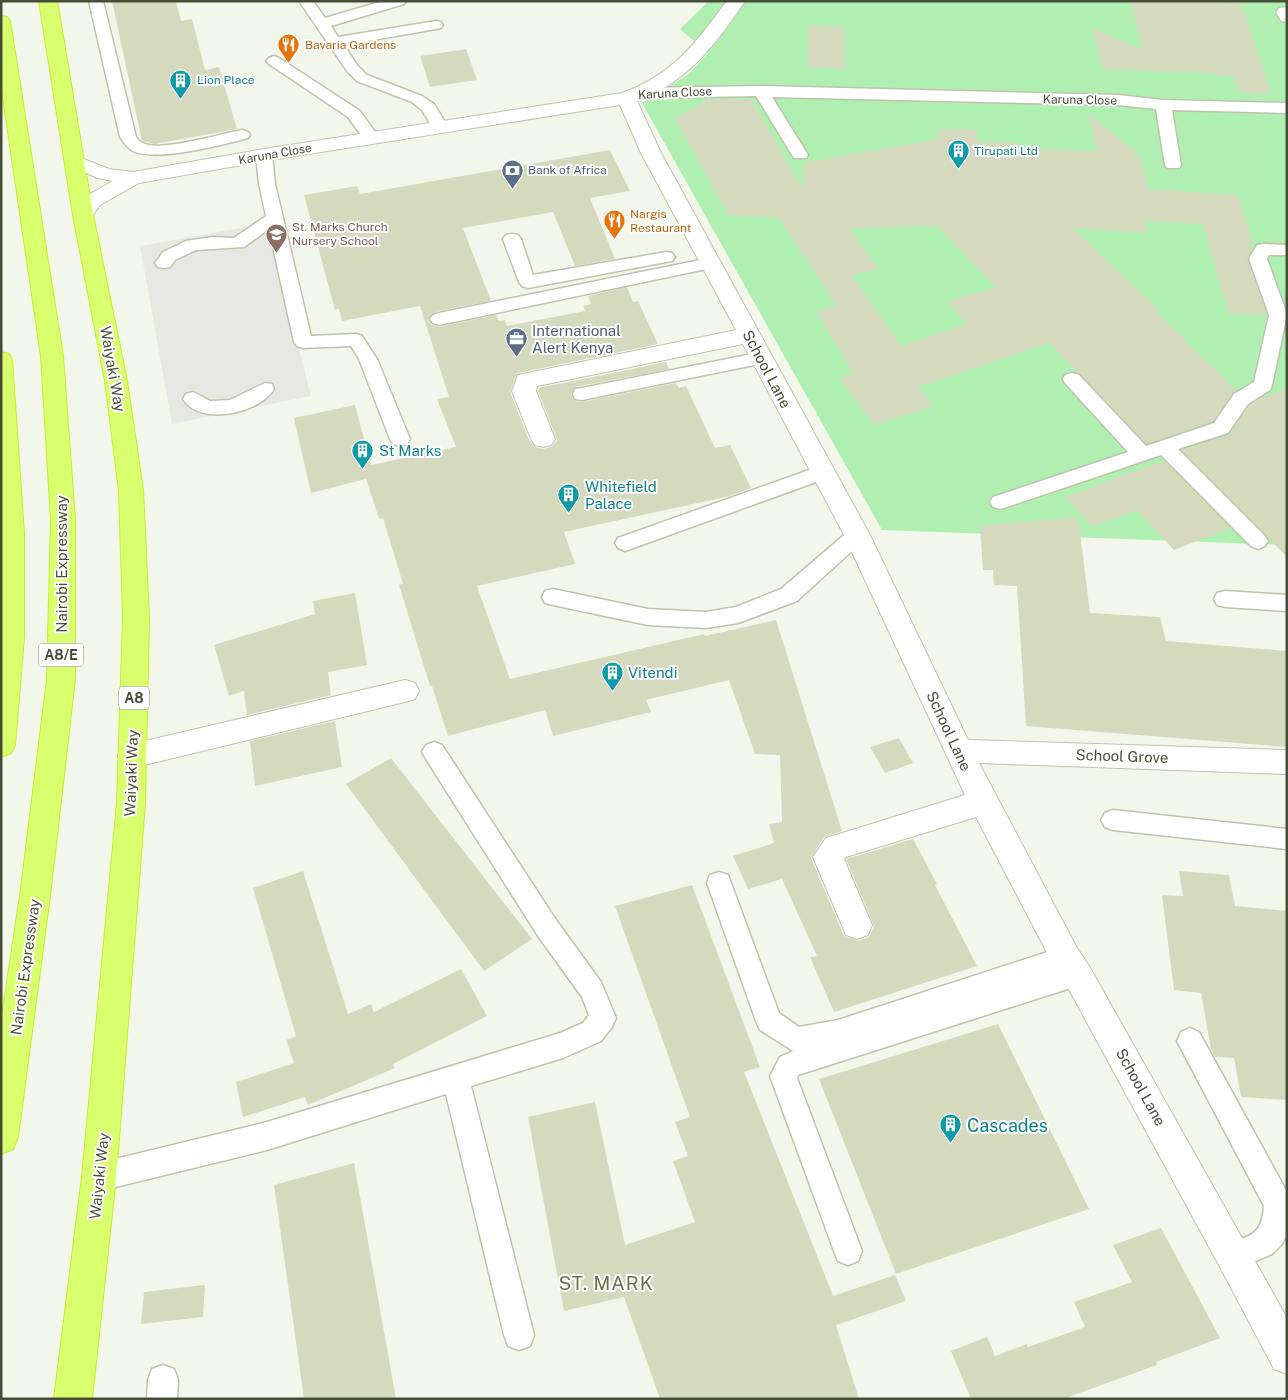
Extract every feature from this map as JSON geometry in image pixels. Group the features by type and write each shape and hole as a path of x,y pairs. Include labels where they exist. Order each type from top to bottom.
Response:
{"highway":[{"name":"Waiyaki Way","path":"48,1 76,162 83,215 116,381 131,490 136,617 131,813 99,1177 73,1399"},
{"name":"Nairobi Expressway","path":"1,21 52,356 64,520 61,669 35,896 1,1137"},
{"path":"1,359 11,534 11,637 1,745"}],"street":[{"path":"634,95 668,78 694,58 736,1"},
{"name":"Karuna Close","path":"76,162 105,174 134,178 634,95"},
{"name":"School Lane","path":"634,95 651,152 857,536 983,802 1234,1256 1287,1356"},
{"name":"Karuna Close","path":"83,215 92,201 134,178"},
{"path":"543,439 524,391 526,380 755,346"},
{"path":"132,756 405,691"},
{"name":"School Grove","path":"958,751 1287,762"},
{"path":"857,925 828,857 836,847 983,802"}],"lane":[{"path":"96,1 128,137 133,144 143,149 158,150 242,135"},
{"path":"306,1 352,68 362,78 416,99 428,107 440,127"},
{"path":"322,24 399,1"},
{"path":"334,42 436,25"},
{"path":"274,61 354,114 372,139"},
{"path":"761,91 800,155"},
{"name":"Karuna Close","path":"634,95 761,91 1118,100 1163,105 1287,108"},
{"path":"1163,105 1173,165"},
{"path":"202,142 214,165"},
{"path":"264,155 267,184 274,218 303,342 356,340 368,359 400,439"},
{"path":"164,263 169,256 192,245 213,242 238,243 274,218"},
{"path":"512,239 522,272 528,282 707,257"},
{"path":"1000,502 1166,448 1221,428 1241,399 1263,384 1278,315 1258,259 1263,249 1287,250"},
{"path":"439,319 707,257"},
{"path":"582,394 755,346"},
{"path":"1072,379 1143,454"},
{"path":"194,399 205,407 229,407 247,402 259,396 266,389"},
{"path":"1166,448 1258,541"},
{"path":"625,543 822,472"},
{"path":"553,597 648,617 706,620 738,615 789,594 857,536"},
{"path":"1225,599 1287,603"},
{"path":"99,1177 267,1136 563,1045 592,1032 603,1018 592,990 547,928 434,752"},
{"path":"1113,820 1287,839"},
{"path":"719,883 769,1021 796,1040 838,1032 1072,966"},
{"path":"848,1251 783,1076 789,1066 1072,966"},
{"path":"1190,1041 1278,1204 1278,1225 1266,1244 1234,1256"},
{"path":"456,1078 519,1335"}],"green space":[{"path":"709,1 1287,1 1287,545 882,530 642,103 689,74 708,53 680,29"}],"shaded area":[{"path":"267,223 311,396 172,424 140,246"}],"building":[{"name":"Lion Place","path":"112,1 176,1 181,21 192,19 205,70 219,67 237,129 155,144 142,141"},
{"path":"1131,1 1241,3 1271,94 1238,92 1234,76 1213,75 1212,73 1103,69 1092,28 1142,49"},
{"path":"808,25 845,27 845,69 807,67"},
{"path":"466,49 477,80 430,87 420,56"},
{"path":"709,99 751,100 803,189 804,163 939,139 937,129 975,129 978,141 1018,143 1019,148 1097,151 1088,113 1139,155 1148,189 1238,195 1253,244 1249,244 1251,252 1247,260 1267,315 1229,314 1203,224 1145,221 1147,233 1073,228 1160,311 1155,311 1237,390 1232,393 1213,421 1147,444 1049,343 918,387 933,406 875,425 839,378 853,373 816,311 837,306 778,217 729,216 675,118","holes":["937,226 996,287 947,302 967,324 901,346 852,275 878,269 849,228"]},
{"path":"610,150 630,191 590,198 615,259 575,266 553,212 463,228 491,301 438,311 432,314 428,320 432,325 439,327 496,315 499,321 505,320 507,326 585,311 583,306 591,304 588,296 627,287 633,302 638,301 658,344 518,373 510,392 529,440 535,447 543,449 551,447 557,440 538,391 539,388 666,362 669,369 575,387 571,395 575,401 582,402 676,383 679,388 686,386 715,448 730,445 751,488 730,496 564,532 575,564 477,586 510,679 704,634 705,636 776,620 842,831 824,837 811,858 844,936 858,941 869,937 874,926 846,859 913,839 977,966 834,1012 810,957 817,956 782,879 748,889 733,856 774,843 769,824 782,822 780,755 755,754 729,680 646,700 651,712 553,736 545,710 448,736 432,686 430,686 399,585 403,584 383,518 379,519 366,479 311,493 294,418 355,405 371,465 456,447 437,399 449,397 420,306 342,321 339,309 335,310 304,195 357,186 360,194"},
{"path":"1287,389 1287,557 1182,450 1229,435 1249,405 1261,398"},
{"path":"1160,457 1231,528 1174,550 1137,510 1092,527 1065,497 1163,461"},
{"path":"1078,517 1090,613 1160,617 1166,641 1287,651 1287,747 1026,726 1017,586 994,585 993,570 983,570 980,526"},
{"path":"355,593 367,665 328,672 331,695 247,715 244,691 229,696 214,645 315,614 313,601"},
{"path":"335,721 342,767 255,786 250,741"},
{"path":"899,738 913,763 885,773 870,747"},
{"path":"391,758 532,939 484,971 346,784"},
{"path":"303,871 348,1014 371,1004 374,1012 461,969 487,1016 393,1064 395,1068 308,1105 305,1097 243,1117 236,1082 294,1063 286,1040 296,1036 253,888"},
{"path":"1179,871 1229,875 1235,906 1287,911 1287,1100 1241,1097 1234,1058 1215,1057 1211,1049 1201,993 1174,990 1162,895 1183,896"},
{"path":"692,885 760,1067 744,1072 833,1296 895,1275 906,1301 836,1325 859,1399 660,1399 624,1297 564,1311 528,1117 595,1102 625,1245 695,1222 673,1161 688,1156 675,1122 690,1117 615,906"},
{"name":"Cascades","path":"998,1024 1089,1209 896,1274 819,1079"},
{"path":"354,1163 396,1399 304,1399 274,1185"},
{"path":"1161,1228 1220,1338 1156,1362 1157,1365 1063,1399 971,1399 951,1351 987,1337 995,1356 1027,1344 1028,1347 1085,1327 1074,1302 1132,1282 1113,1245"},
{"path":"205,1285 203,1317 141,1324 144,1292"}],"place":[{"name":"Bavaria Gardens","path":"289,64"},
{"name":"Lion Place","path":"181,99"},
{"name":"Tirupati Ltd","path":"958,170"},
{"name":"Bank of Africa","path":"512,189"},
{"name":"Nargis Restaurant","path":"614,240"},
{"name":"St. Marks Church Nursery School","path":"276,253"},
{"name":"International Alert Kenya","path":"516,358"},
{"name":"St Marks","path":"363,469"},
{"name":"Whitefield Palace","path":"569,514"},
{"name":"Vitendi","path":"612,691"},
{"name":"Cascades","path":"951,1144"}],"district":[{"name":"ST. MARK","path":"606,1283"}]}
